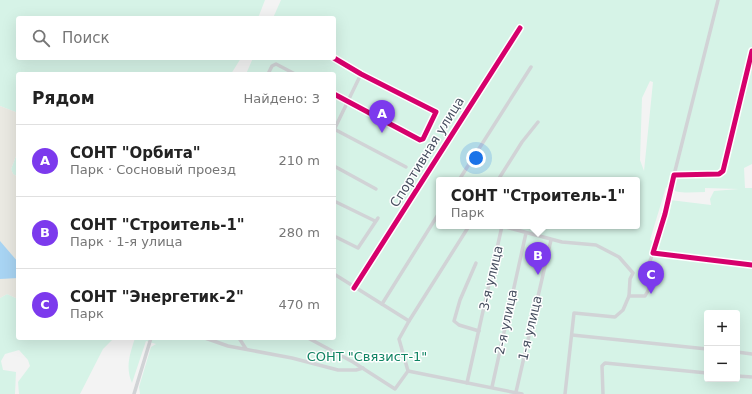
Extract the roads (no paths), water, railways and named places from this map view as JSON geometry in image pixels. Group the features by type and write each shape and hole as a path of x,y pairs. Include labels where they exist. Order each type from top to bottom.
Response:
{"street":[{"path":"629,296 642,297 647,294 649,283 648,266 665,214 718,0"},
{"name":"Спортивная улица","path":"354,288 520,28"},
{"path":"674,175 719,174 722,172 752,51"},
{"path":"336,59 361,74 436,112 423,138 420,140 336,95"},
{"path":"269,72 274,64 291,72"},
{"path":"461,177 531,66"},
{"path":"336,126 361,74"},
{"path":"500,177 522,142 538,122"},
{"path":"336,131 406,167"},
{"path":"336,167 376,189"},
{"path":"336,202 376,219 358,248 336,237"},
{"path":"382,304 436,218"},
{"path":"408,371 399,339 467,229"},
{"name":"3-я улица","path":"467,382 501,229"},
{"path":"512,229 551,240 596,245 620,257 633,273 630,279 629,296 624,308 615,317 574,313 565,394"},
{"name":"2-я улица","path":"492,387 526,233"},
{"name":"1-я улица","path":"516,392 551,240"},
{"path":"653,253 752,265"},
{"name":"3-я улица","path":"476,263 460,300 454,321 459,325 479,331"},
{"path":"336,275 409,321"},
{"path":"572,335 704,349"},
{"path":"134,394 150,340"},
{"path":"212,340 338,370 356,370 363,368"},
{"path":"240,340 246,349"},
{"path":"312,340 363,368 395,389 408,371"},
{"path":"740,352 752,354"},
{"path":"603,394 602,366 605,363 704,372"},
{"path":"408,371 522,394"},
{"path":"740,376 752,377"}],"water":[{"path":"0,241 16,260 16,278 0,279"}],"place":[{"name":"СОНТ \"Орбита\"","path":"382,133"},
{"name":"СОНТ \"Строитель-1\"","path":"538,275"},
{"name":"СОНТ \"Энергетик-2\"","path":"651,294"}],"park label":[{"name":"СОНТ \"Связист-1\"","path":"367,356"}]}
